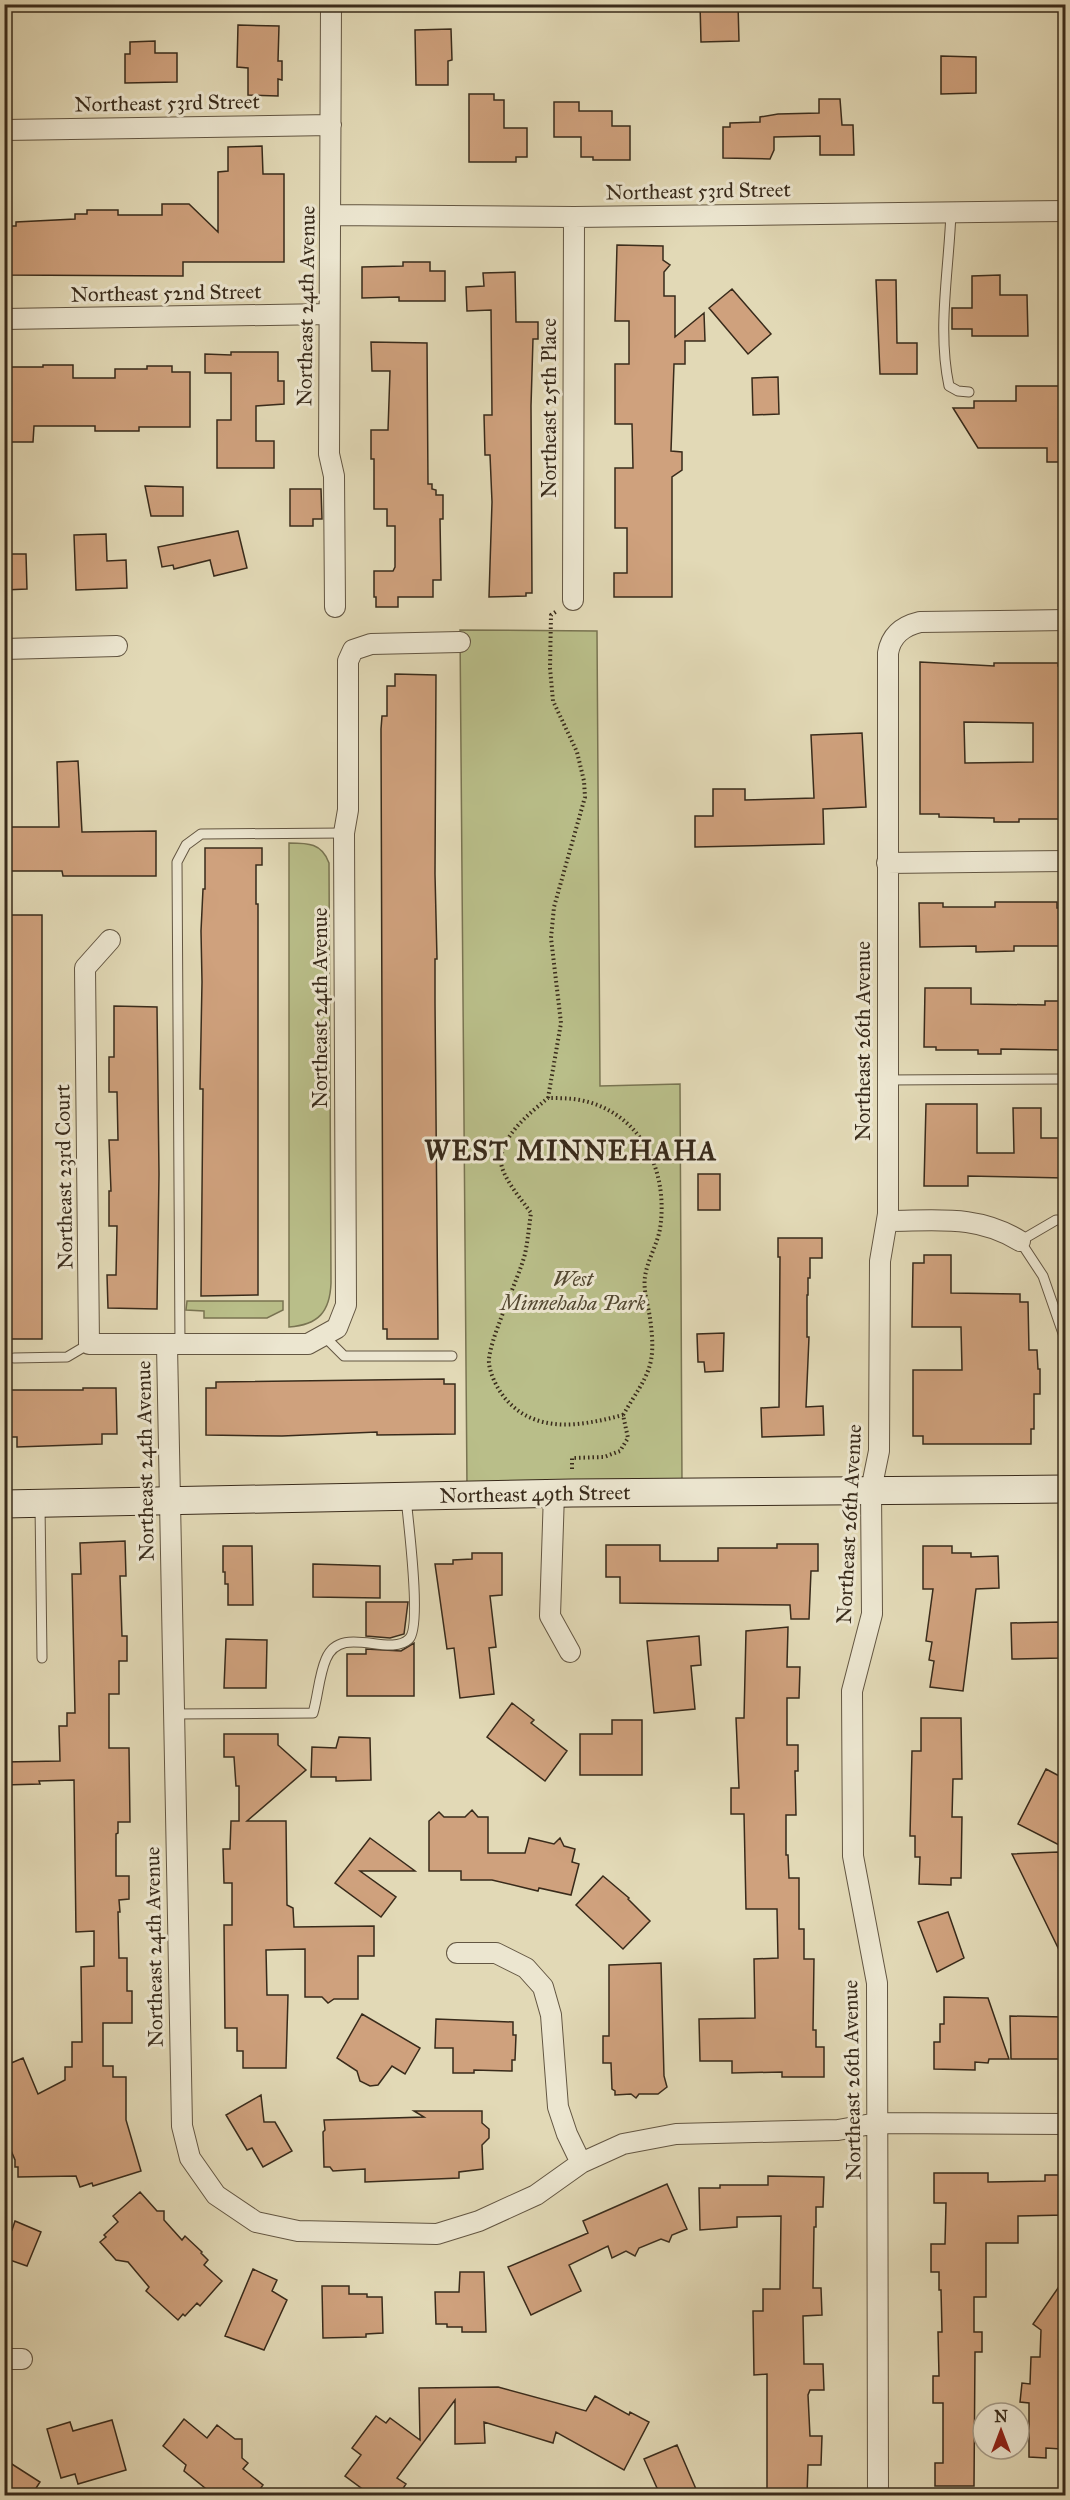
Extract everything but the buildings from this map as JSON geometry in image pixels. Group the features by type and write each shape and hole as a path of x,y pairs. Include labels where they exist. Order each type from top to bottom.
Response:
{"street":[{"name":"Northeast 24th Avenue","path":"331,4 329,454 334,476 335,607"},
{"name":"Northeast 53rd Street","path":"4,130 331,125"},
{"name":"Northeast 53rd Street","path":"331,215 574,217 1065,211"},
{"name":"Northeast 25th Place","path":"573,600 574,217"},
{"name":"Northeast 52nd Street","path":"4,319 329,314"},
{"name":"Northeast 26th Avenue","path":"878,2496 877,1983 853,1856 852,1691 872,1614 871,1490 879,1451 880,1261 887,1221 888,653 891,642 901,630 927,621 1065,620"},
{"name":"Northeast 24th Avenue","path":"460,642 371,644 353,650 348,661 348,810 344,833 346,1305 337,1328 308,1344 174,1345 170,1501 182,2126 190,2158 216,2195 255,2222 298,2231 437,2234 479,2221 536,2194 581,2163"},
{"path":"4,649 117,646"},
{"path":"887,863 1065,861"},
{"name":"Northeast 23rd Court","path":"89,1344 86,968 110,940"},
{"path":"887,1221 972,1221 1001,1229 1020,1241"},
{"path":"89,1344 174,1345"},
{"name":"Northeast 49th Street","path":"4,1504 554,1493 1065,1489"},
{"path":"554,1493 550,1616 570,1652"},
{"path":"457,1953 496,1953 526,1968 543,1987 551,2015 558,2107 567,2134 581,2163 622,2144 676,2133 838,2130 877,2123 1065,2124"}],"lane":[{"path":"951,212 944,290 945,368 949,386 958,391 969,392"},
{"path":"174,1345 177,862 186,845 201,834 344,833"},
{"path":"887,1080 1065,1079"},
{"path":"1065,1220 1056,1220 1020,1241 1043,1276 1065,1342"},
{"path":"324,1336 345,1356 453,1356"},
{"path":"14,1358 67,1358 89,1344"},
{"path":"173,1714 313,1713 326,1658 336,1646 353,1641 397,1644 408,1640 413,1633 415,1609 405,1496"},
{"path":"40,1502 42,1658"}],"path":[{"path":"548,1098 561,1023 551,938 554,907 585,797 584,781 577,752 553,701 550,668 551,615 573,600"},
{"path":"572,1474 572,1458 604,1457 620,1451 628,1438 623,1415 651,1369 654,1346 644,1278 660,1231 663,1203 657,1170 644,1140 621,1118 602,1107 580,1100 548,1098 525,1116 507,1142 501,1161 507,1180 531,1212 525,1252 489,1362 498,1390 511,1405 533,1421 552,1424 581,1423 623,1415"}],"green space":[{"name":"West Minnehaha Park","path":"460,630 597,631 600,1086 680,1084 682,1484 467,1487"},
{"path":"289,843 308,844 318,848 329,863 331,1283 328,1302 320,1315 308,1323 289,1327"},
{"path":"187,1301 283,1301 283,1310 267,1318 204,1318 204,1311 186,1310"}],"district":[{"name":"WEST MINNEHAHA","path":"571,1150"}]}
